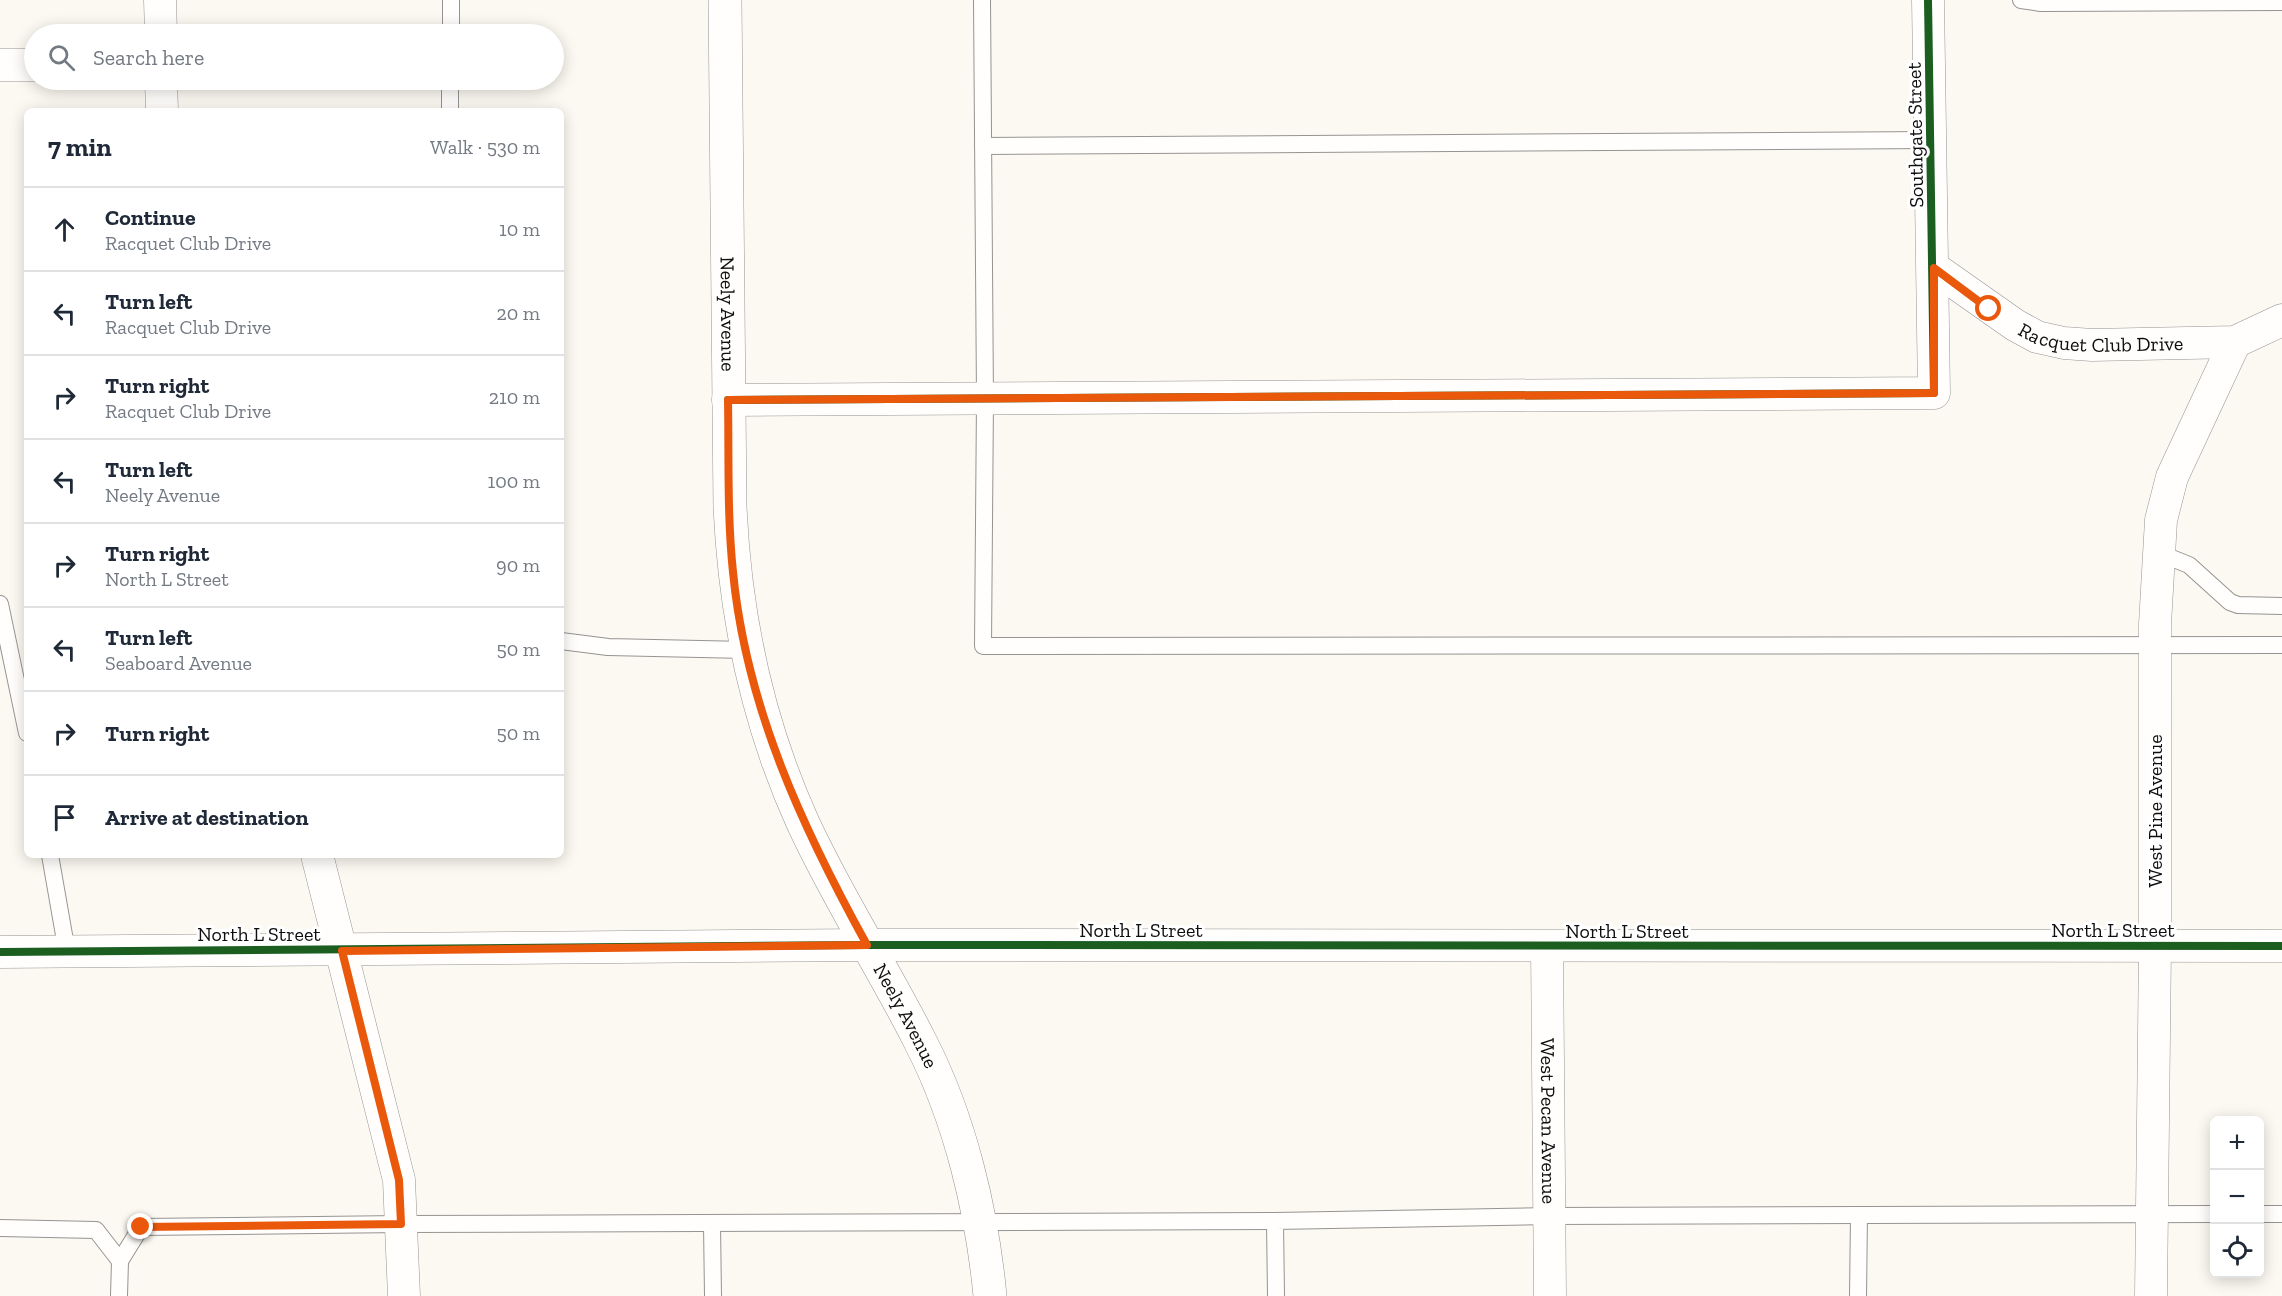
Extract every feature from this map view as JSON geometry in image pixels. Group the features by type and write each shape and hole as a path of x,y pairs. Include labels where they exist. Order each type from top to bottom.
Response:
{"street":[{"path":"160,0 161,24"},
{"name":"Neely Avenue","path":"725,0 728,400 733,572 746,650 770,737 793,799 820,860 922,1044 940,1087 955,1128 978,1224 990,1296"},
{"name":"Southgate Street","path":"1928,0 1934,268"},
{"path":"0,64 24,64"},
{"path":"161,90 162,108"},
{"path":"728,400 1934,393 1934,268"},
{"name":"Racquet Club Drive","path":"1934,268 1989,309 2037,337 2092,345 2235,342 2282,320"},
{"name":"West Pine Avenue","path":"2151,1296 2155,947 2155,646 2161,520 2172,477 2235,342"},
{"path":"318,858 399,1180 404,1296"},
{"name":"North L Street","path":"0,952 867,945 2282,946"},
{"name":"West Pecan Avenue","path":"1547,947 1550,1296"}],"lane":[{"path":"451,0 451,24"},
{"path":"982,0 986,399 983,646 2282,645"},
{"path":"2021,0 2041,3 2282,2"},
{"path":"450,90 450,108"},
{"path":"983,146 1931,141"},
{"path":"2159,553 2189,565 2230,602 2238,605 2282,606"},
{"path":"0,604 24,719"},
{"path":"564,641 608,647 746,650"},
{"path":"51,858 67,952"},
{"path":"119,1296 120,1261 141,1227 401,1224 978,1224 1549,1216 2210,1214"},
{"path":"2264,1214 2282,1214"},
{"path":"1858,1296 1859,1215"},
{"path":"1275,1221 1276,1296"},
{"path":"712,1224 712,1296"},
{"path":"0,1228 96,1230 120,1261"}],"cycle path":[{"path":"728,400 1934,393 1928,0"},
{"path":"0,952 867,945 2282,946"}],"route":[{"path":"141,1227 401,1224 399,1180 342,951 867,945 820,860 784,778 746,650 733,572 728,400 1934,393 1934,268 1989,309"}]}
